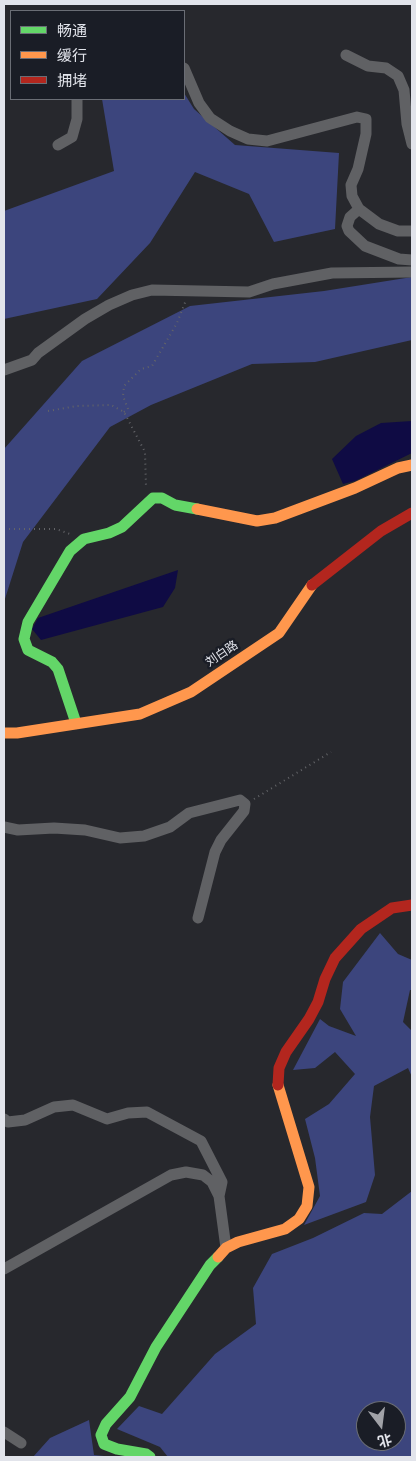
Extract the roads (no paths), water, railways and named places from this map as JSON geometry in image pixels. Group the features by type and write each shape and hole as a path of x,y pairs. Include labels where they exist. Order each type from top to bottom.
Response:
{"street":[{"path":"346,55 368,66 386,68 398,76 404,90 407,124 412,144"},
{"path":"185,70 199,102 210,118 230,131 248,139 267,141 357,118 366,119 366,134 358,169 351,185 352,196 359,209 379,224 398,231 412,231"},
{"path":"58,145 72,137 77,119 77,100"},
{"path":"359,209 350,217 347,226 349,231 365,246 399,259 412,260"},
{"path":"4,370 32,360 38,353 85,319 109,305 132,295 152,290 248,292 273,284 332,273 412,272"},
{"path":"76,723 58,669 52,662 28,650 24,639 28,622 70,551 84,539 109,533 122,527 153,498 162,498 175,504 257,521 275,518 355,488 398,468 412,465"},
{"name":"刘白路","path":"4,733 17,733 140,714 191,692 279,633 311,586 381,531 412,513"},
{"path":"4,826 18,830 54,828 85,830 120,838 144,836 170,826 189,813 240,800 245,804 244,811 221,840 215,852 198,918"},
{"path":"150,1457 146,1454 104,1444 101,1435 106,1424 130,1397 156,1348 210,1265 226,1248 238,1242 285,1229 299,1219 307,1206 309,1188 278,1087 279,1068 286,1052 318,1002 325,979 335,958 360,929 392,908 412,905"},
{"path":"4,1119 8,1122 25,1120 54,1107 73,1106 107,1119 128,1113 147,1112 201,1141 222,1182 219,1196"},
{"path":"4,1269 171,1175 186,1172 203,1175 212,1182 219,1196 226,1248"},
{"path":"4,1432 21,1444"}]}
